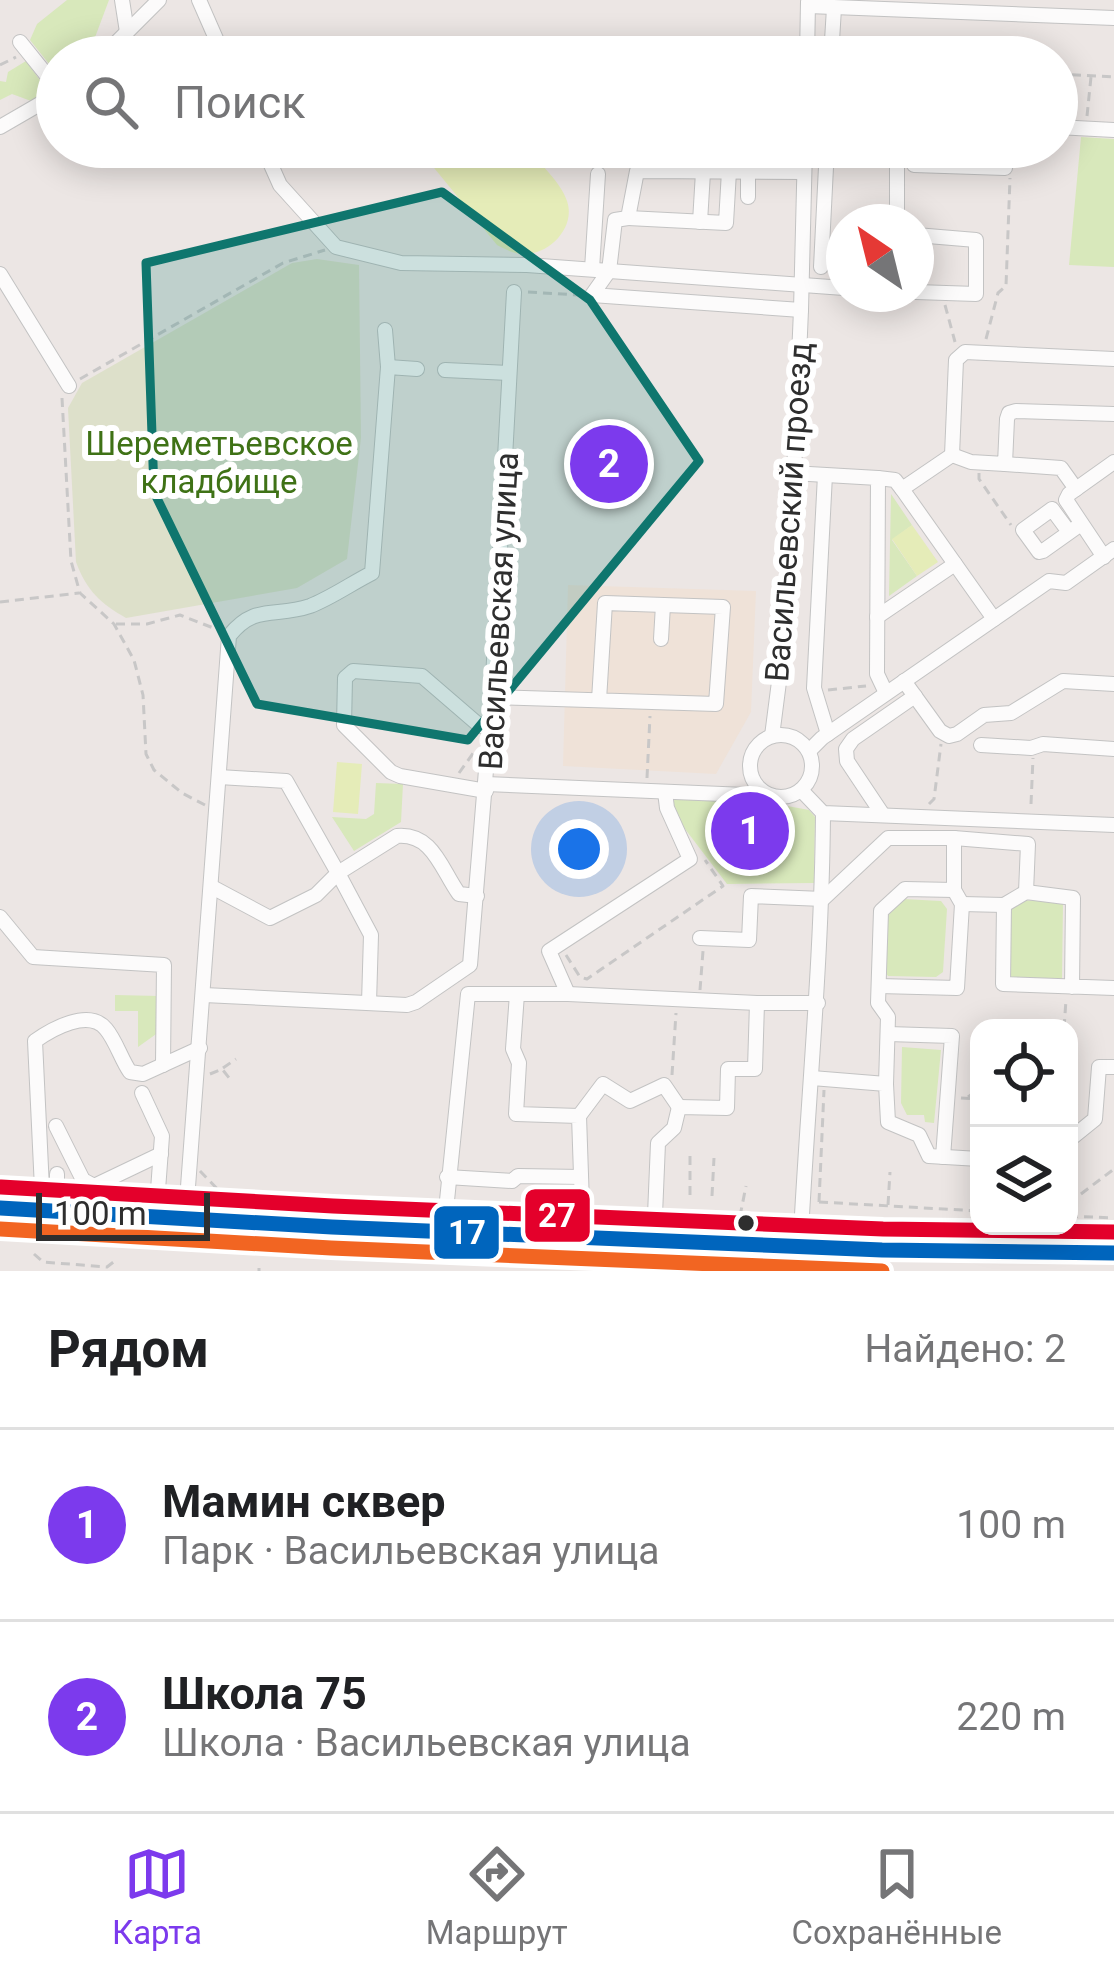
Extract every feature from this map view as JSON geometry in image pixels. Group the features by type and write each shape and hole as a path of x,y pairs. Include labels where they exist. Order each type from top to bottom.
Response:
{"main road":[{"path":"0,1208 800,1247 1114,1253"},
{"path":"0,1230 184,1238 554,1265 773,1271"}],"street":[{"path":"123,36 159,0"},
{"path":"199,0 215,36"},
{"path":"127,3 127,32"},
{"path":"807,36 808,3 834,8 1114,19"},
{"path":"832,36 834,8"},
{"path":"24,46 36,62"},
{"path":"0,128 36,105"},
{"path":"1078,128 1114,130"},
{"path":"272,168 280,185 336,247 401,263 527,265 826,287"},
{"name":"Васильевский проезд","path":"772,736 788,611 804,168"},
{"path":"821,267 826,168"},
{"path":"897,168 897,204"},
{"path":"628,218 637,171 804,172"},
{"path":"592,295 609,271 615,220 726,223 729,171"},
{"path":"748,171 748,197"},
{"path":"700,222 703,172"},
{"path":"592,269 598,174"},
{"path":"803,209 824,210"},
{"path":"934,236 976,240 976,294 934,293"},
{"path":"0,274 69,386"},
{"name":"Васильевская улица","path":"514,292 486,787 771,796"},
{"path":"592,295 801,310"},
{"path":"184,1238 229,635 239,622 255,614 308,607 372,573 388,368 385,330"},
{"path":"952,455 959,355 1114,359"},
{"path":"388,368 416,368"},
{"path":"445,370 509,373"},
{"path":"1006,464 1009,413 1114,414"},
{"path":"952,455 980,463 1062,464 1076,489"},
{"path":"902,489 952,455"},
{"path":"809,751 883,689 904,681 1049,581 1066,583 1109,553 1075,528 1066,500 1114,462"},
{"path":"792,473 895,480 994,619"},
{"path":"825,476 815,692 828,734"},
{"path":"878,478 877,674 883,689"},
{"path":"877,617 955,564"},
{"path":"493,697 716,704 723,607 604,603 599,700"},
{"path":"661,639 663,605"},
{"path":"788,611 818,612"},
{"path":"204,995 412,1004 470,965 486,787 395,775 346,730 345,678 353,671 422,676 480,726 490,728"},
{"path":"904,681 942,733 953,736 984,715 1011,713 1063,681 1114,685"},
{"path":"883,815 847,761 846,749 915,696"},
{"path":"772,736 793,737 809,751 812,772 801,790 782,798 755,784 750,766 755,748 772,736"},
{"path":"980,745 1114,749"},
{"path":"219,777 286,782 371,935 369,1003"},
{"path":"799,1271 801,1210 818,1080 823,899 823,813 801,790"},
{"path":"568,994 550,951 690,859 665,793"},
{"path":"823,813 1114,825"},
{"path":"212,887 271,919 316,895 338,873 397,836 406,835 425,842 459,894 477,896"},
{"path":"702,938 749,940 751,896 823,899 888,838 958,847 1028,844 1026,892"},
{"path":"878,986 957,988 958,847"},
{"path":"970,1158 929,1156 919,1135 889,1122 888,1017 878,1003 881,911 905,889 1004,905 1026,892 1073,898 1070,987"},
{"path":"1004,905 1004,984 1114,988"},
{"path":"0,917 33,957 164,965 163,1065"},
{"path":"443,1230 468,994 818,1003"},
{"path":"517,994 516,1114 579,1116"},
{"path":"675,1102 727,1108 728,1069 755,1069 758,1003"},
{"path":"50,1210 35,1041 66,1023 96,1022 105,1028 130,1072 143,1074 200,1048"},
{"path":"887,1034 952,1036 943,1157"},
{"path":"1078,1133 1095,1119 1099,1067 1114,1067"},
{"path":"818,1080 886,1084"},
{"path":"580,1235 579,1116 603,1084 630,1101 664,1085 675,1102 674,1128 658,1143 654,1239"},
{"path":"142,1093 162,1136 156,1216"},
{"path":"56,1126 83,1180 94,1186 161,1154"},
{"path":"50,1210 57,1174"},
{"path":"448,1177 581,1177"}],"path":[{"path":"0,65 24,46"},
{"path":"1078,75 1114,77"},
{"path":"1086,129 1091,76"},
{"path":"986,339 998,293 1006,286 1007,168"},
{"path":"217,811 182,793 154,770 146,754 143,694 134,660 114,624 80,593 71,561 62,393 283,263 336,247"},
{"path":"514,292 592,295"},
{"path":"942,293 959,355"},
{"path":"980,463 979,479 1016,534"},
{"path":"0,602 80,593"},
{"path":"114,624 147,624 180,614 229,635"},
{"path":"815,692 883,689"},
{"path":"646,791 650,702"},
{"path":"934,799 942,733"},
{"path":"451,785 479,744"},
{"path":"1031,804 1033,752"},
{"path":"560,945 580,977 587,979 723,886 700,853 690,859"},
{"path":"699,1000 702,938"},
{"path":"1065,1019 1070,987"},
{"path":"675,1102 677,999"},
{"path":"197,1079 236,1059"},
{"path":"222,1069 230,1079"},
{"path":"818,1080 819,1202 970,1211"},
{"path":"690,1156 690,1196"},
{"path":"712,1196 714,1158"},
{"path":"190,1160 228,1200"},
{"path":"1078,1196 1114,1169"},
{"path":"888,1207 890,1172"},
{"path":"736,1233 746,1186"},
{"path":"1078,1216 1114,1218"},
{"path":"34,1254 43,1262 107,1267 116,1260"}],"highlighted area":[{"path":"442,192 590,300 699,461 468,740 257,704 154,492 146,263"}],"shaded area":[{"path":"568,585 756,591 751,712 716,774 563,766"}],"green space":[{"path":"67,0 109,0 96,36 36,36 36,48 30,40 37,24"},
{"path":"26,61 36,75 36,98 31,101 12,94 0,100 0,81 6,82 8,72"},
{"path":"1081,137 1114,139 1114,267 1069,265"},
{"path":"434,168 544,168 555,180 569,211 559,237 534,253 497,245"},
{"name":"Шереметьевское кладбище","path":"317,259 359,265 361,438 347,559 297,588 126,618 95,595 76,562 68,408 82,383 292,263"},
{"path":"891,494 912,525 892,540 917,576 889,596"},
{"path":"912,525 938,562 917,576 892,539"},
{"path":"337,762 362,764 358,814 333,812"},
{"path":"376,783 403,784 401,822 354,851 332,817 366,819 374,814"},
{"path":"674,799 771,803 809,810 815,817 814,883 727,884 672,812"},
{"path":"903,899 941,901 947,909 943,972 936,977 888,976 883,969 885,919"},
{"path":"1017,900 1063,902 1062,979 1008,978 1008,908"},
{"path":"115,995 160,996 159,1032 138,1047 138,1011 115,1011"},
{"path":"902,1047 941,1050 934,1123 925,1122 924,1115 907,1115 901,1103"}],"transit line":[{"name":"27","path":"1,1187 883,1229 1114,1232"},
{"name":"17","path":"0,1208 882,1250 1114,1253"},
{"path":"0,1229 882,1271"}],"place":[{"name":"Школа 75","path":"609,464"},
{"name":"Мамин сквер","path":"750,831"}]}
